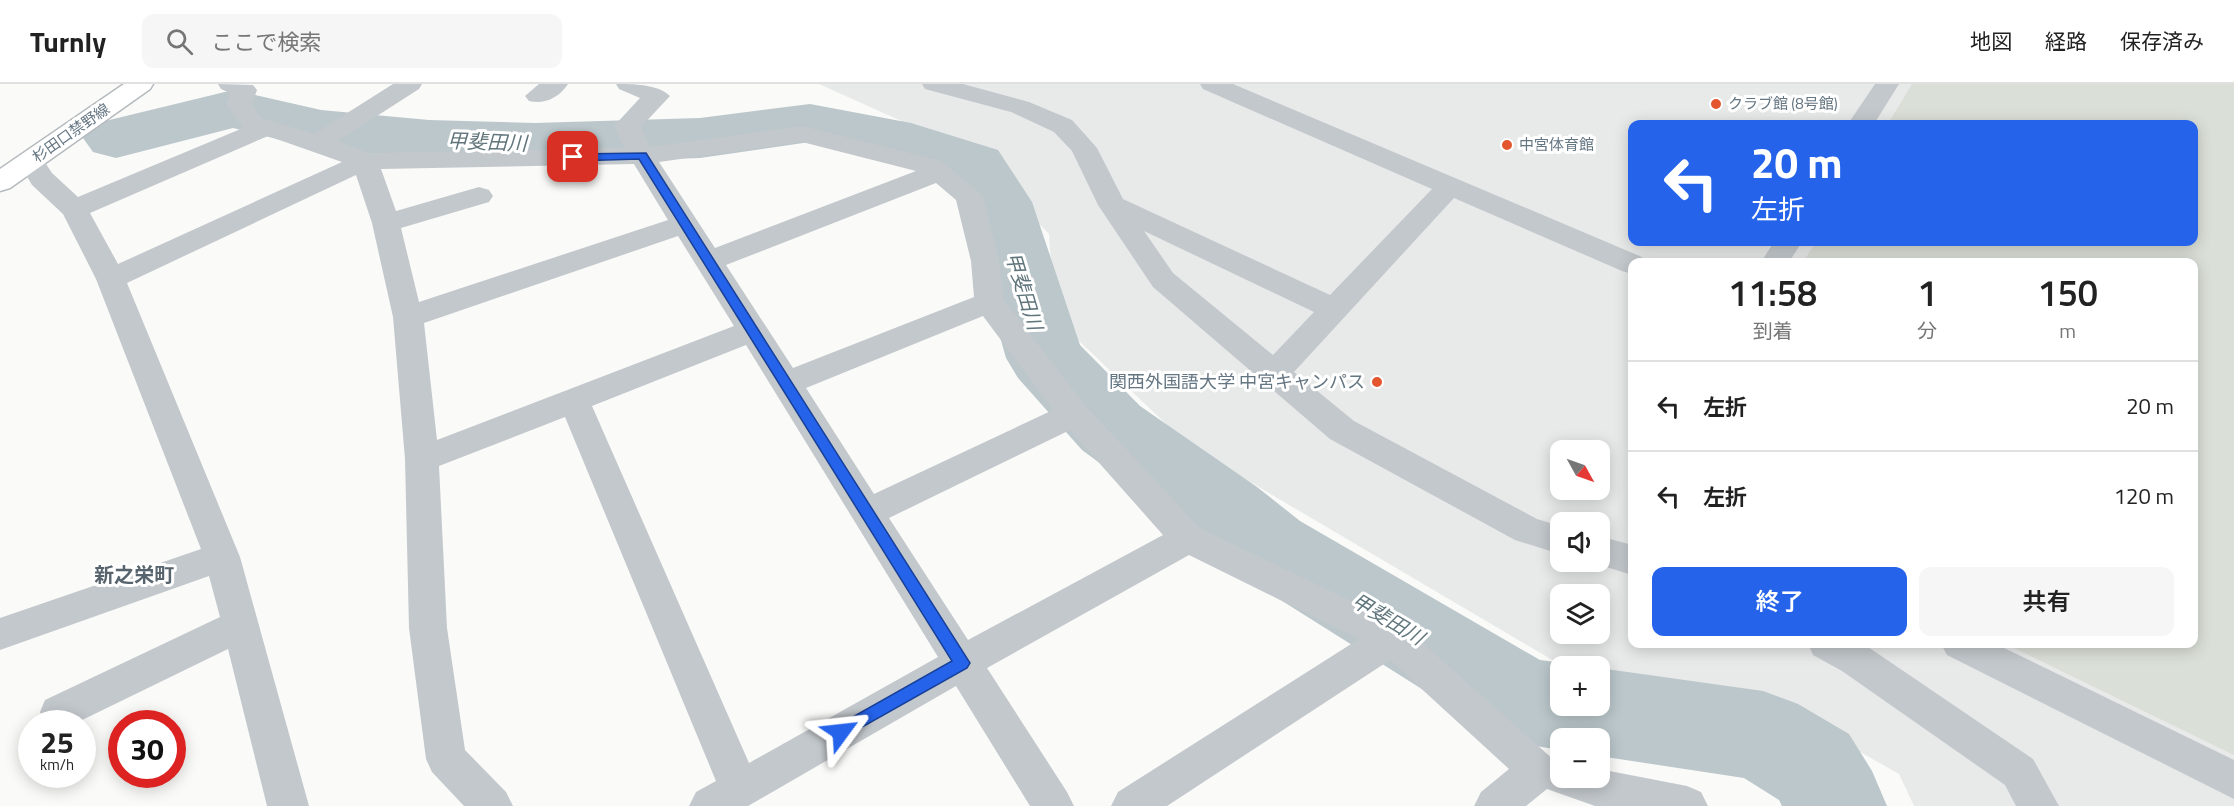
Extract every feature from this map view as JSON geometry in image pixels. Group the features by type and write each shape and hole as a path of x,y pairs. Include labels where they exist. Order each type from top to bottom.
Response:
{"main road":[{"name":"杉田口禁野線","path":"0,182 141,84"}],"street":[{"path":"327,136 410,84"},
{"path":"628,84 657,96 636,144"},
{"path":"933,84 1020,107 1063,126 1084,148 1112,205 1162,280 1342,430 1527,530 1550,537"},
{"path":"1212,84 1628,262"},
{"path":"1864,120 1887,84"},
{"path":"74,209 247,109 327,136 365,161 386,223 408,317 422,459 428,628 446,759 492,806"},
{"path":"111,279 365,161 802,134 933,166 969,196 985,261 989,302 1074,414 1188,538 1392,639 1550,771"},
{"path":"636,144 785,384 1053,806"},
{"path":"30,161 42,179 74,209 111,279 222,557 288,806"},
{"path":"708,261 939,172"},
{"path":"1274,373 1450,186"},
{"path":"386,223 479,196"},
{"path":"1112,205 1334,309"},
{"path":"408,317 685,224"},
{"path":"785,384 989,302"},
{"path":"422,459 752,331"},
{"path":"574,400 725,797 1188,538"},
{"path":"867,513 1074,414"},
{"path":"1610,553 1628,559"},
{"path":"0,634 222,557"},
{"path":"63,710 240,625"},
{"path":"1132,806 1392,639"},
{"path":"1834,648 1855,659 2019,772 2038,806"},
{"path":"1967,648 2234,780"},
{"path":"1495,806 1550,776"},
{"path":"1600,788 1687,806"}],"shaded area":[{"name":"関西外国語大学 中宮キャンパス","path":"819,84 2234,84 2234,806 1914,806 1899,774 1772,702 1610,674 1610,656 1550,656 1550,659 1189,446 1055,318 1049,234 968,151"},
{"path":"1912,84 2234,84 2234,755 2014,648 2198,648 2198,258 1806,258 1813,246 2198,246 2198,120 1890,120"}],"waterway":[{"name":"甲斐田川","path":"116,138 233,109 321,130 429,140 535,143 700,138 810,123 911,143 974,165 997,202 1045,358 1111,428 1227,511 1269,547 1524,701 1763,736 1814,767 1836,806"}],"place":[{"name":"クラブ館 (8号館)","path":"1716,104"},
{"name":"中宮体育館","path":"1507,145"},
{"name":"関西外国語大学 中宮キャンパス","path":"1377,382"}],"district":[{"name":"新之栄町","path":"134,575"}],"route":[{"path":"573,157 642,156 962,663 841,732"}]}
